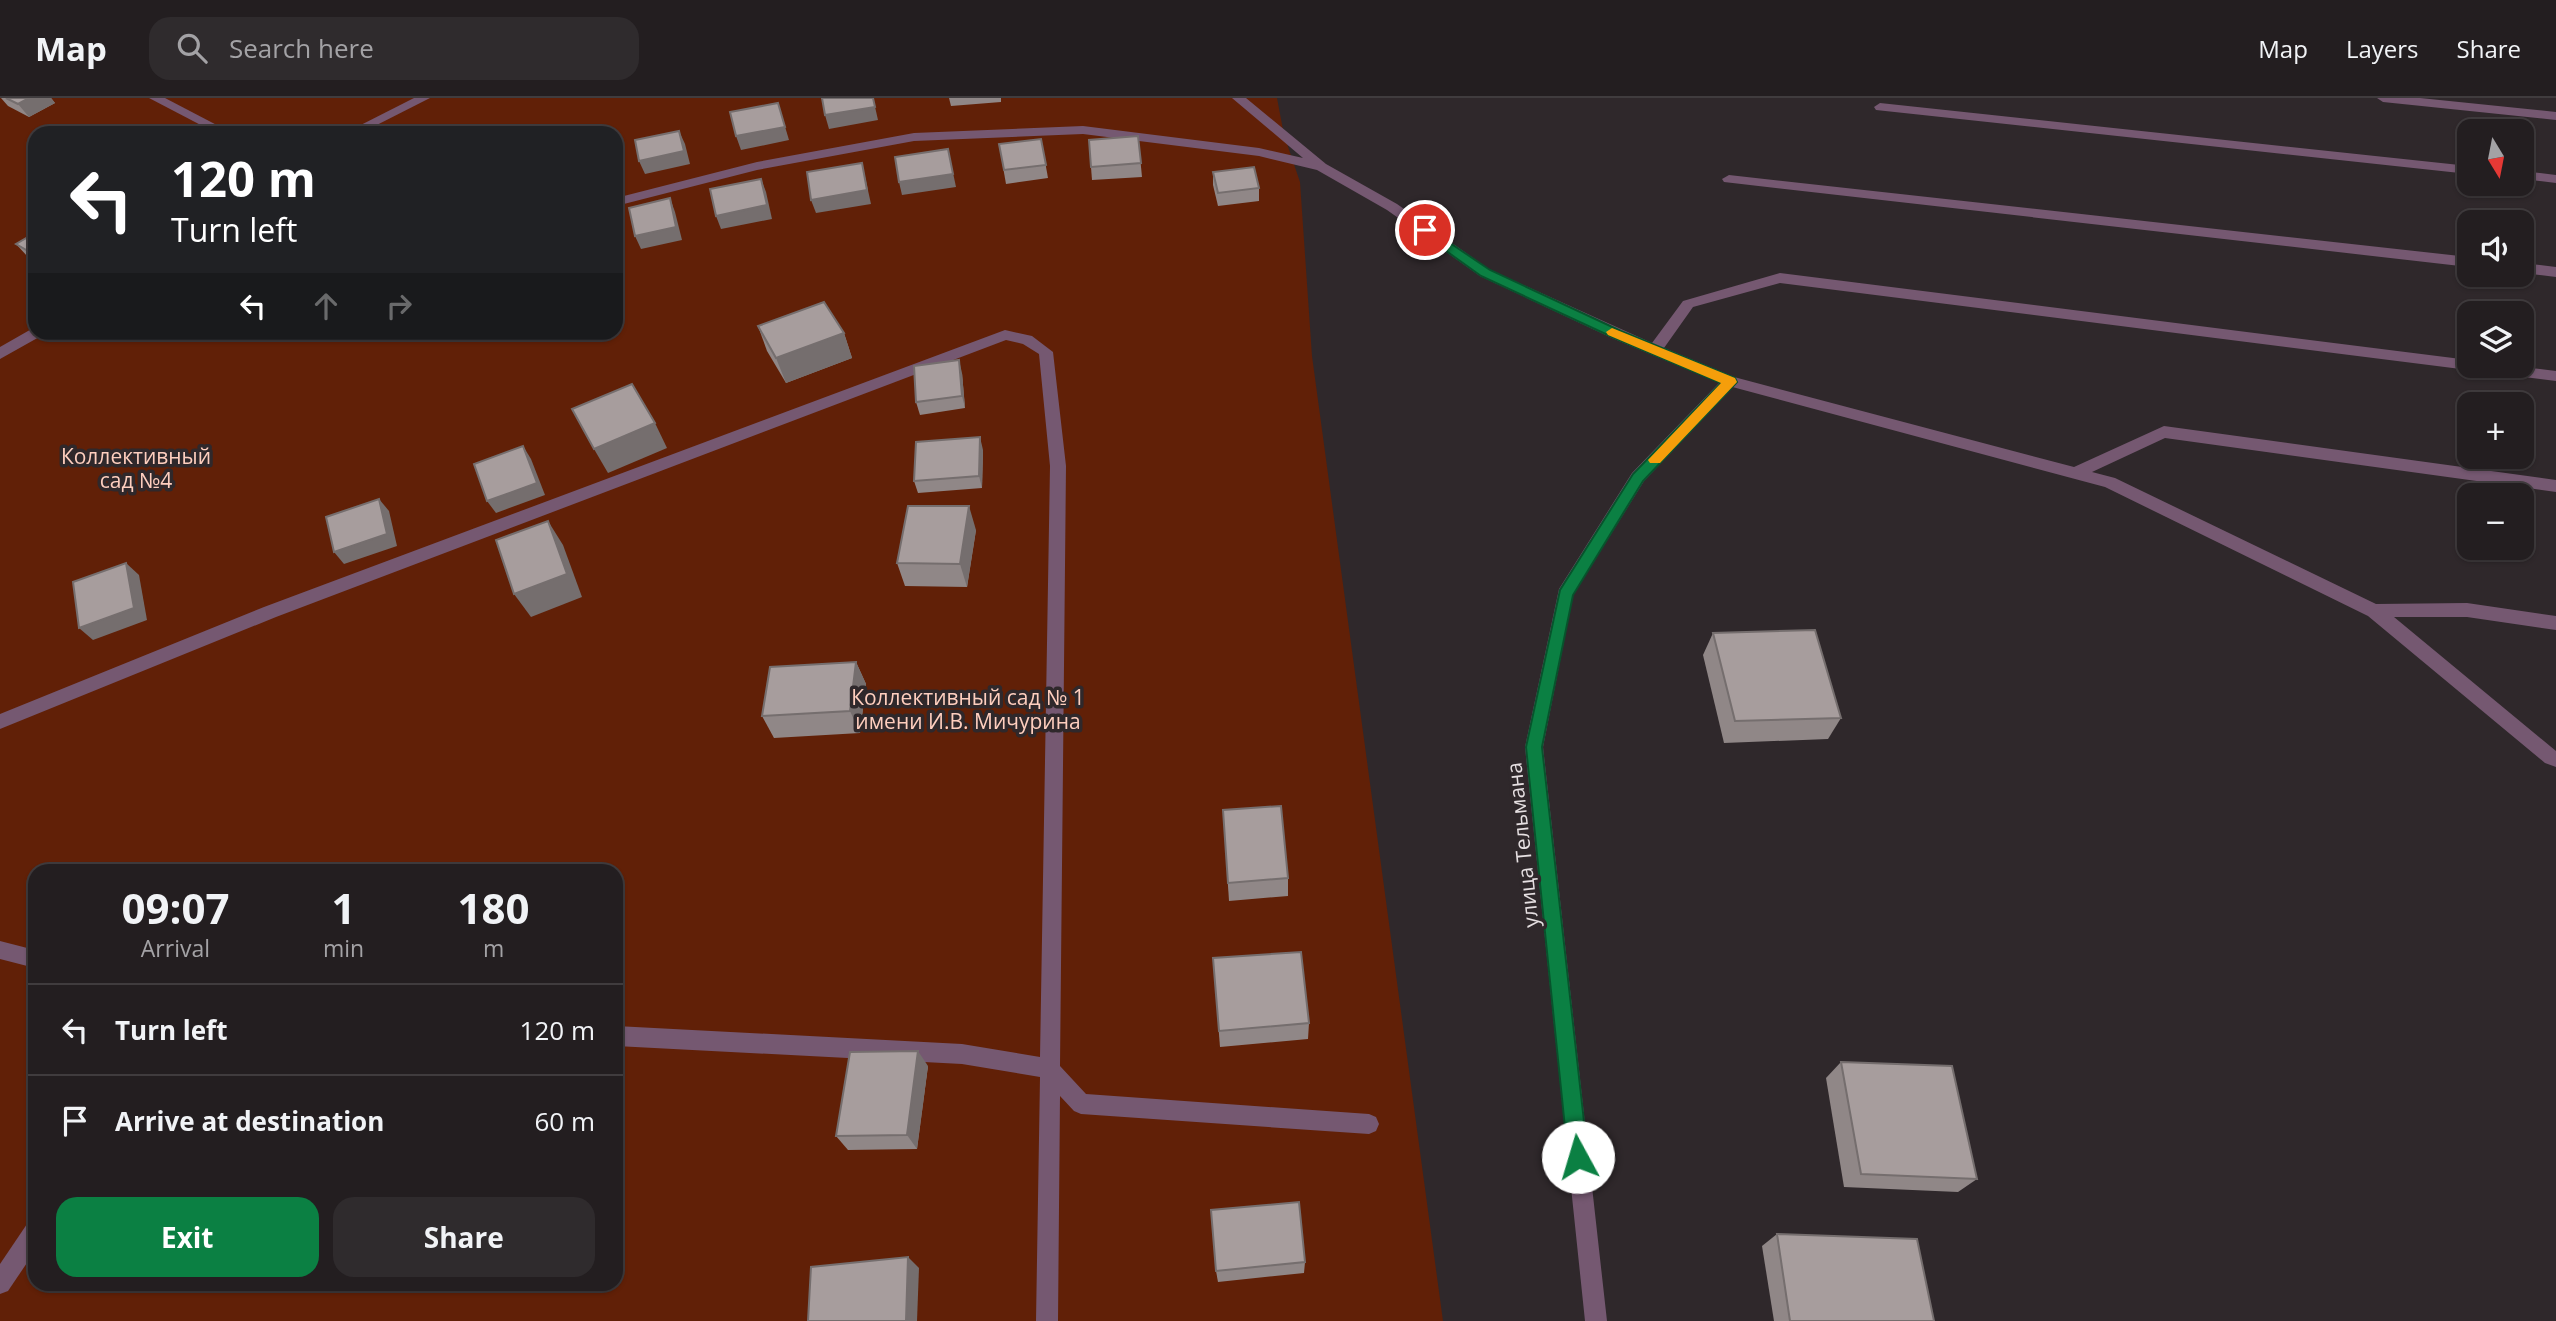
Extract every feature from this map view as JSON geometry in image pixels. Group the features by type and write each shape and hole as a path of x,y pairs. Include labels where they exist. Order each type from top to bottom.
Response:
{"street":[{"path":"155,98 212,126"},
{"path":"366,126 424,98"},
{"path":"1238,98 1321,167 1392,206 1485,273 1656,351 1730,382 2109,482 2374,611 2556,759"},
{"path":"2383,98 2556,116"},
{"path":"1880,107 2457,169"},
{"path":"623,200 757,166 927,137 1083,130 1259,152 1321,167"},
{"path":"2534,176 2556,179"},
{"path":"1729,178 2457,261"},
{"path":"2534,269 2556,272"},
{"path":"1656,351 1688,304 1780,278 2457,363"},
{"path":"0,722 271,612 1005,335 1027,340 1046,352 1058,466 1047,1321"},
{"path":"0,354 28,337"},
{"path":"2534,373 2556,376"},
{"name":"улица Тельмана","path":"1595,1321 1534,747 1565,594 1638,477 1730,382"},
{"path":"2075,473 2164,432 2556,486"},
{"path":"2374,611 2467,610 2556,623"},
{"path":"0,950 28,957"},
{"path":"623,1036 962,1055 1050,1069 1081,1104 1369,1124"},
{"path":"0,1283 28,1242"}],"green space":[{"name":"Коллективный сад № 1 имени И.В. Мичурина","path":"0,98 1277,98 1284,135 1300,182 1312,356 1443,1321 0,1321"}],"building":[{"path":"6,98 29,98 18,104"},
{"path":"822,98 873,98 875,107 825,115"},
{"path":"778,103 785,127 736,136 730,112"},
{"path":"679,131 684,151 639,161 635,140"},
{"path":"1138,136 1141,163 1091,167 1089,140"},
{"path":"1041,139 1046,165 1004,170 999,144"},
{"path":"948,149 953,174 899,182 895,157"},
{"path":"862,163 867,190 811,200 807,172"},
{"path":"1254,167 1259,188 1218,193 1213,172"},
{"path":"761,179 767,205 716,216 710,189"},
{"path":"670,198 676,227 635,236 629,208"},
{"path":"28,237 28,251 16,244"},
{"path":"824,302 844,333 776,358 758,326"},
{"path":"959,360 962,396 916,402 914,366"},
{"path":"632,384 655,423 594,449 572,409"},
{"path":"980,437 979,476 914,481 916,442"},
{"path":"523,446 537,483 487,501 474,464"},
{"path":"379,499 387,534 334,552 326,517"},
{"path":"908,506 969,506 960,564 897,563"},
{"path":"548,521 567,574 514,594 496,540"},
{"path":"126,563 134,608 79,628 73,582"},
{"path":"1815,630 1841,718 1735,721 1713,633"},
{"path":"856,662 850,711 762,716 770,667"},
{"path":"1281,806 1288,878 1228,883 1223,810"},
{"path":"1301,952 1309,1023 1219,1031 1213,958"},
{"path":"918,1051 907,1135 836,1136 850,1052"},
{"path":"1841,1062 1952,1066 1977,1179 1861,1174"},
{"path":"1299,1202 1305,1262 1216,1271 1211,1210"},
{"path":"1777,1234 1917,1239 1934,1321 1790,1321"},
{"path":"908,1257 906,1321 808,1321 811,1267"}],"slow traffic":[{"path":"1612,332 1730,382 1655,460"}],"route":[{"path":"1425,230 1485,273 1730,382 1638,477 1565,594 1534,747 1578,1157"}],"park label":[{"name":"Коллективный сад №4","path":"136,468"}]}
